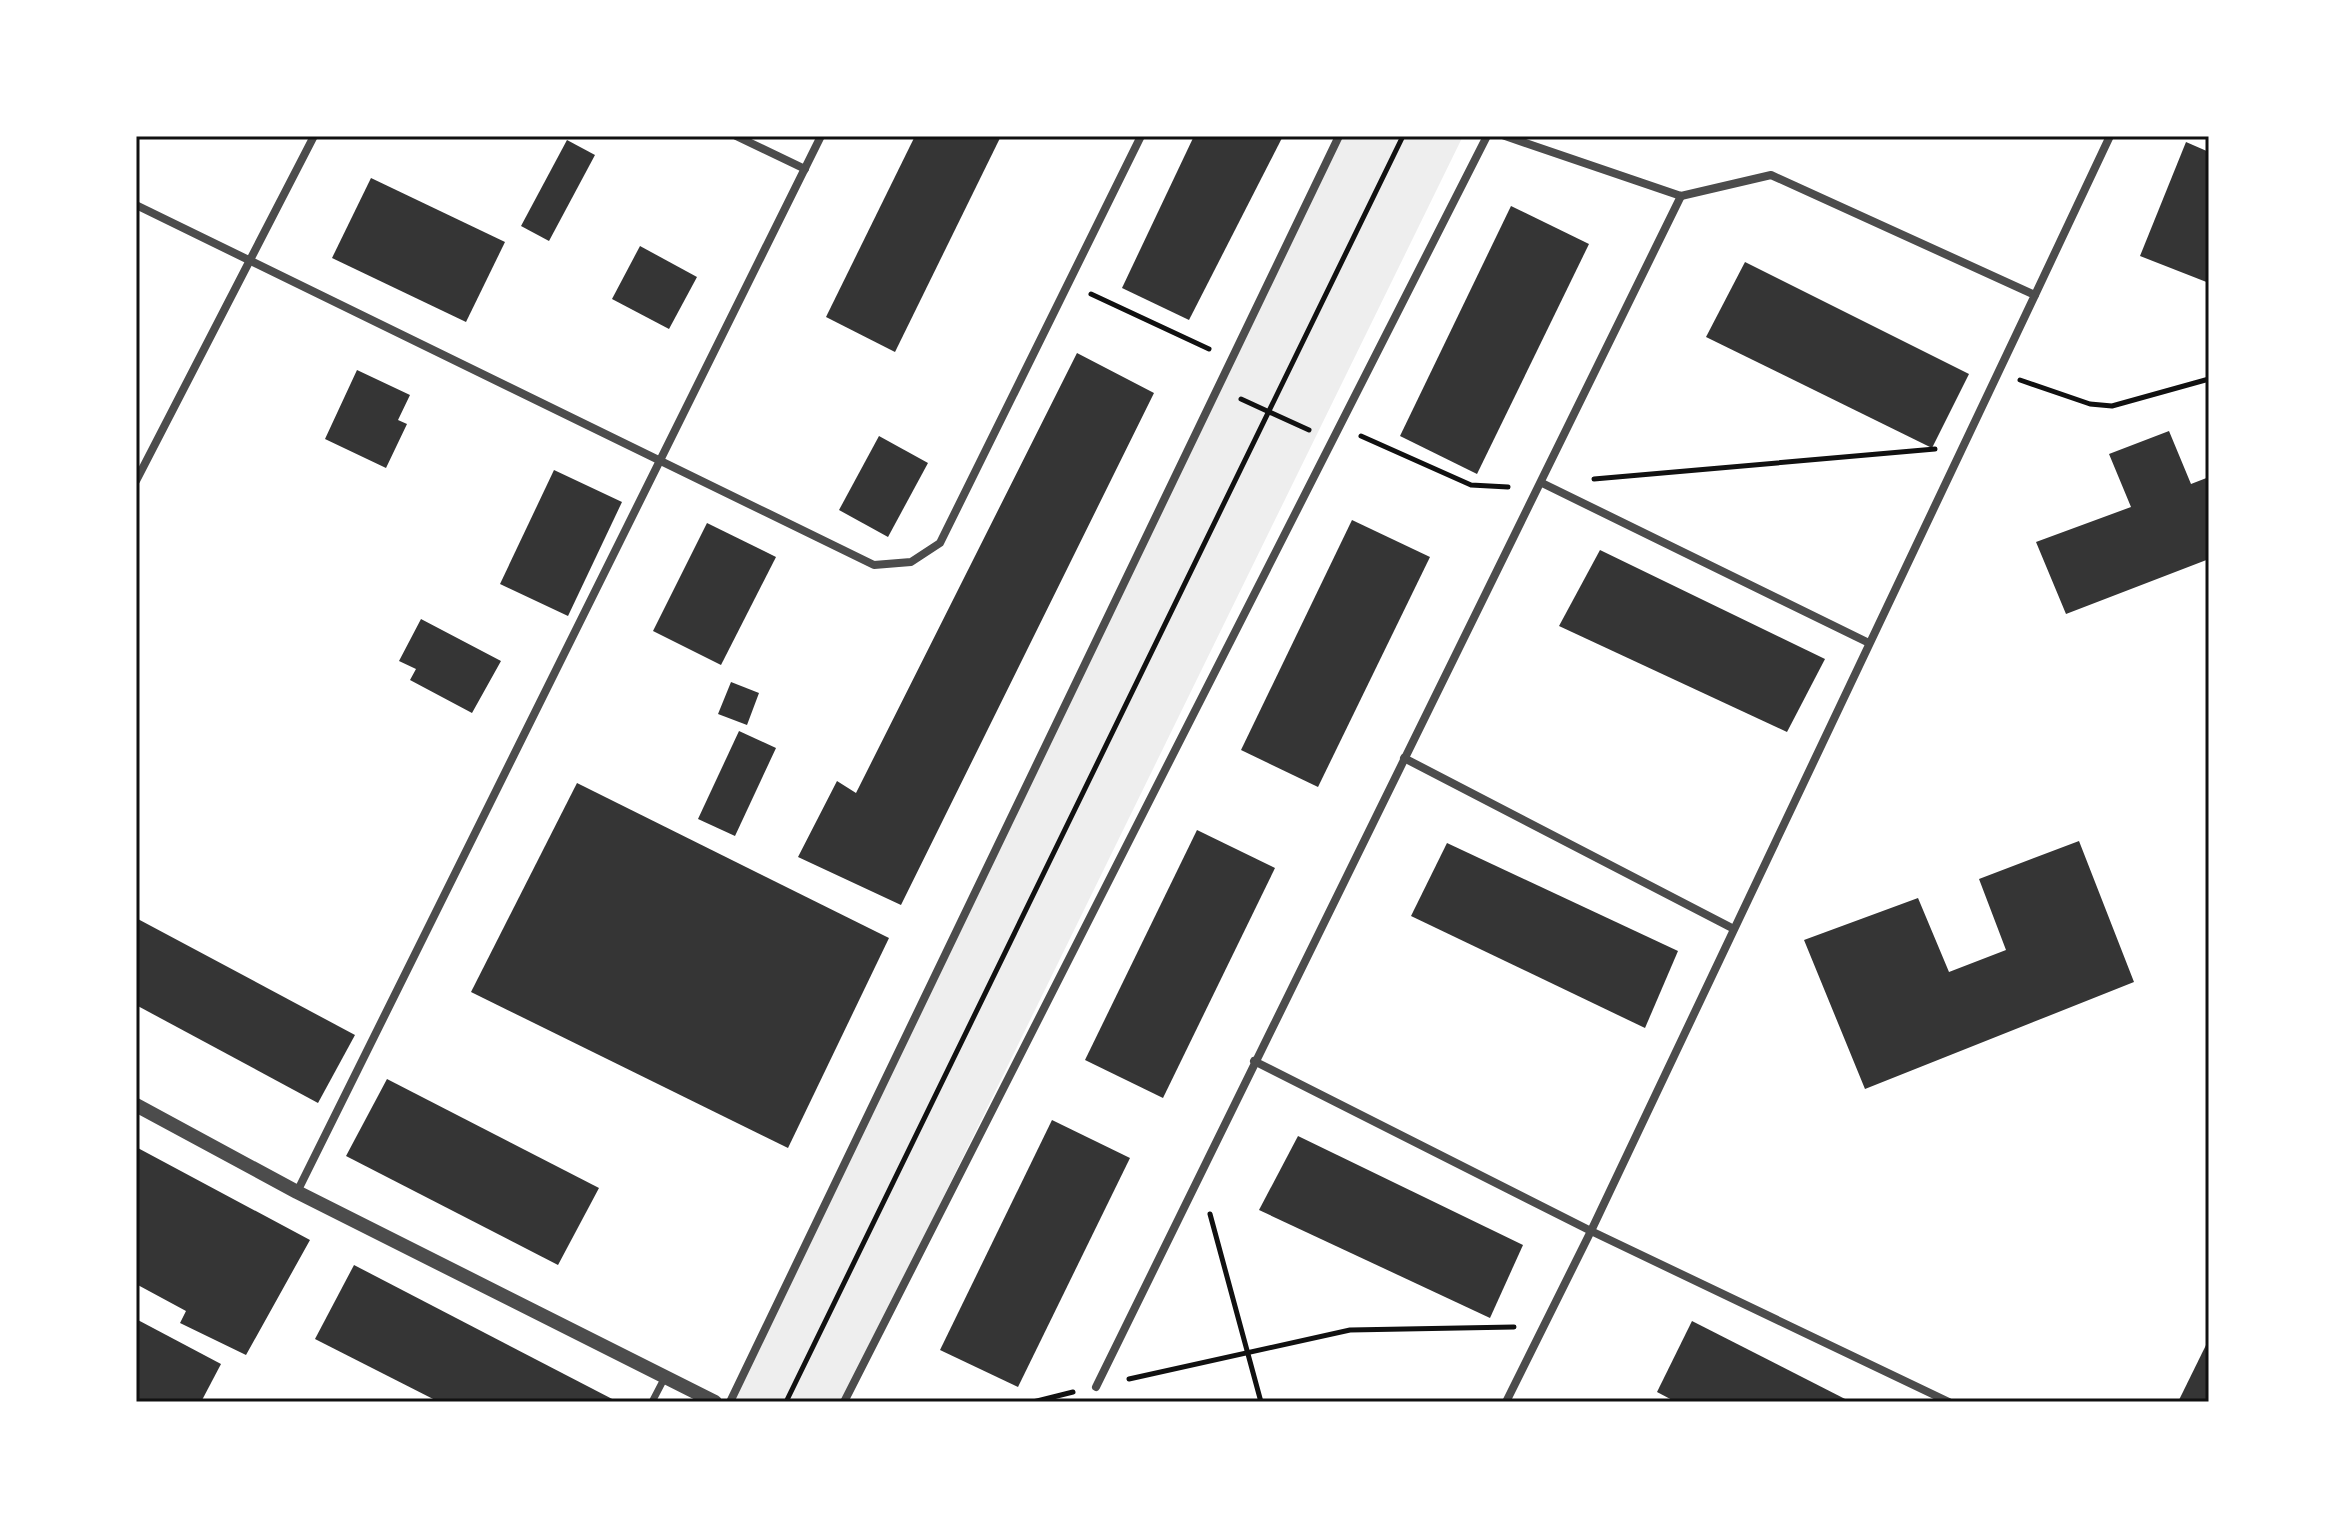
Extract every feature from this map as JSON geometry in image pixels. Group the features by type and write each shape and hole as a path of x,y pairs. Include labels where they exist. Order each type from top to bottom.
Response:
{"street":[{"path":"136,481 314,136"},
{"path":"736,136 805,169"},
{"path":"297,1192 821,136"},
{"path":"136,205 874,565 911,562 940,543 1141,136"},
{"path":"730,1402 1339,136"},
{"path":"844,1402 1487,136"},
{"path":"1505,136 1681,196 1771,175 2035,295"},
{"path":"1506,1402 1591,1231 2110,136"},
{"path":"1096,1387 1681,196"},
{"path":"1542,483 1869,643"},
{"path":"1404,758 1732,928"},
{"path":"1254,1061 1591,1231 1949,1402"},
{"path":"136,1105 297,1192 715,1402"},
{"path":"652,1402 665,1377"}],"path":[{"path":"786,1402 1403,136"},
{"path":"1068,283 1231,360"},
{"path":"2000,373 2082,402 2112,406 2209,379"},
{"path":"1218,388 1331,441"},
{"path":"1339,426 1471,485 1489,488 1963,447"},
{"path":"1199,1172 1261,1402"},
{"path":"1033,1402 1350,1330 1543,1327"}],"shaded area":[{"path":"1339,136 1463,136 843,1402 730,1402"}],"building":[{"path":"915,136 1001,136 895,352 826,317"},
{"path":"1194,136 1283,136 1189,320 1122,288"},
{"path":"567,140 595,155 549,241 521,226"},
{"path":"2186,142 2209,152 2209,283 2140,256"},
{"path":"371,178 505,242 466,322 332,258"},
{"path":"1511,206 1589,244 1477,474 1400,436"},
{"path":"640,246 697,277 669,329 612,299"},
{"path":"1745,262 1969,374 1932,448 1706,337"},
{"path":"1077,353 1154,393 901,905 798,857 837,781 856,793"},
{"path":"357,370 410,395 398,420 407,424 386,468 325,439"},
{"path":"2169,431 2191,484 2209,477 2209,559 2066,614 2036,542 2131,507 2109,454"},
{"path":"879,436 928,463 888,537 839,510"},
{"path":"554,470 622,502 568,616 500,584"},
{"path":"1352,520 1430,557 1318,787 1241,750"},
{"path":"707,523 776,557 721,665 653,631"},
{"path":"1600,550 1825,659 1787,732 1559,626"},
{"path":"421,619 501,661 472,713 410,680 416,669 399,661"},
{"path":"731,682 759,693 747,725 718,714"},
{"path":"739,731 776,748 735,836 698,819"},
{"path":"577,783 889,938 788,1148 471,992"},
{"path":"1197,830 1275,868 1163,1098 1085,1060"},
{"path":"2079,841 2134,982 1865,1089 1804,940 1918,898 1949,972 2006,950 1979,879"},
{"path":"1447,843 1678,951 1645,1028 1411,916"},
{"path":"136,918 355,1035 318,1103 136,1005"},
{"path":"387,1079 599,1188 558,1265 346,1156"},
{"path":"1052,1120 1130,1158 1018,1387 940,1350"},
{"path":"1298,1136 1523,1245 1490,1318 1259,1210"},
{"path":"136,1147 310,1240 246,1355 180,1323 186,1311 136,1284"},
{"path":"354,1265 618,1402 439,1402 315,1339"},
{"path":"136,1319 221,1364 201,1402 136,1402"},
{"path":"1692,1321 1851,1402 1676,1402 1657,1392"},
{"path":"2207,1343 2209,1402 2178,1402"}]}
